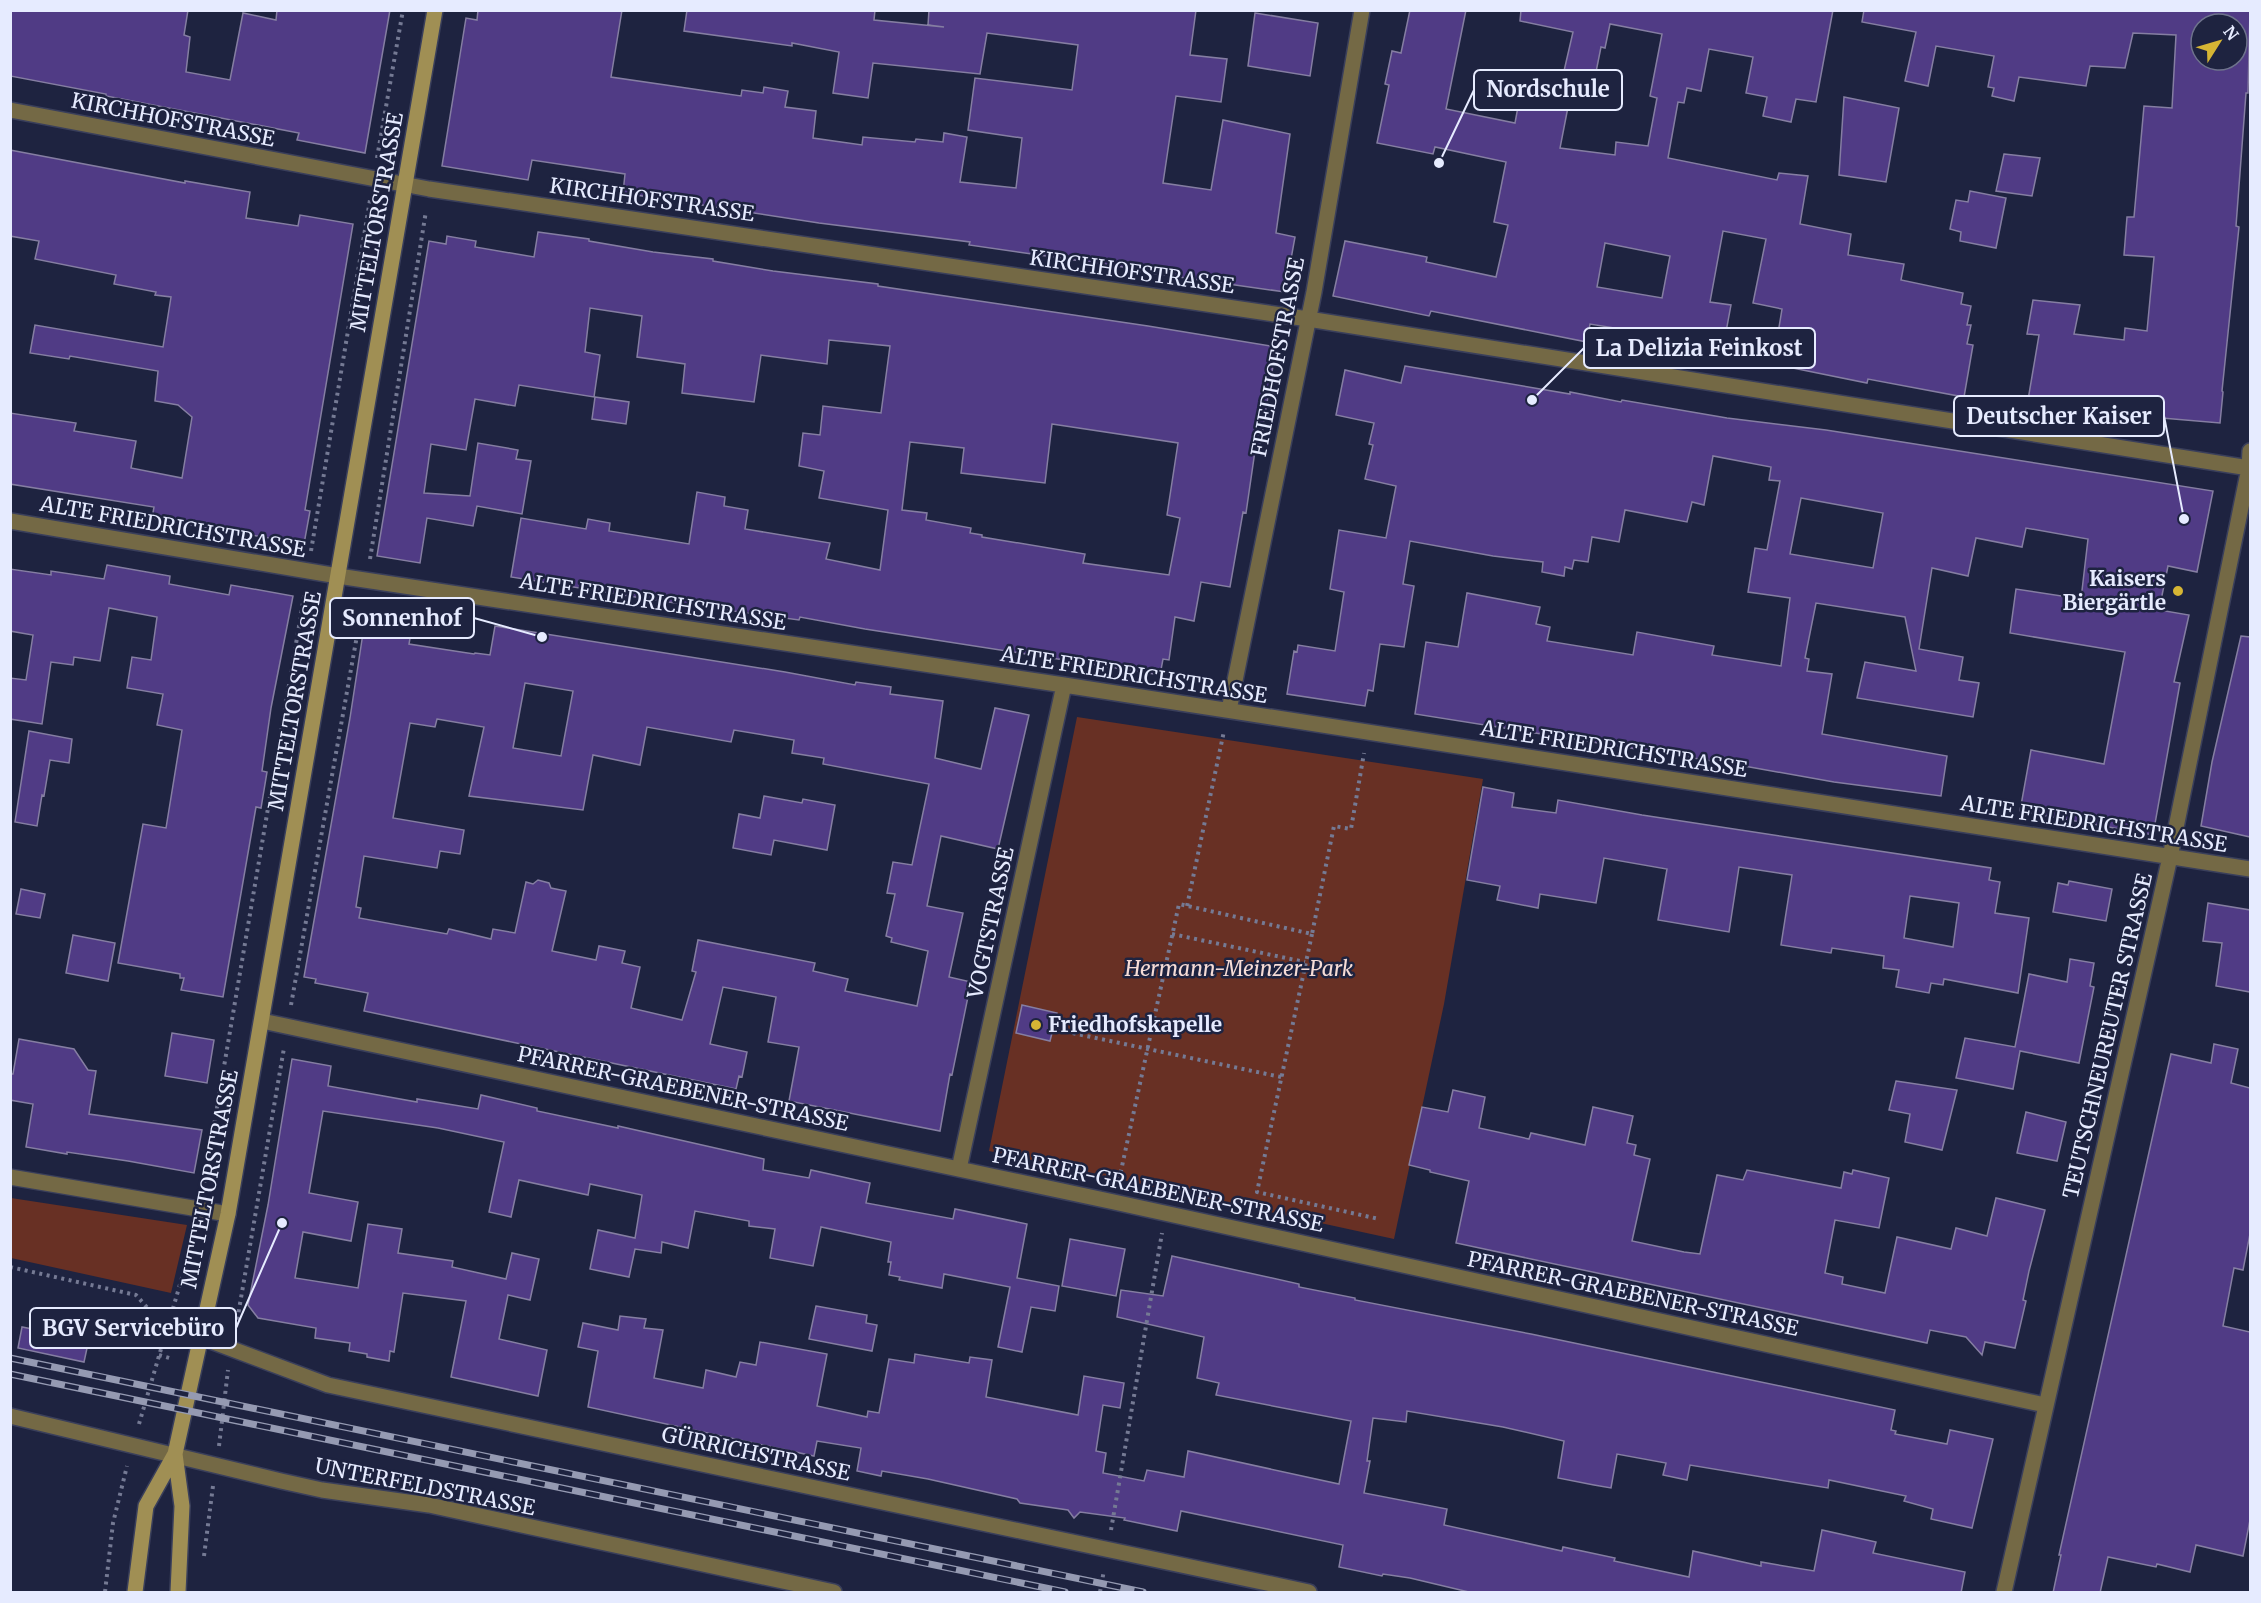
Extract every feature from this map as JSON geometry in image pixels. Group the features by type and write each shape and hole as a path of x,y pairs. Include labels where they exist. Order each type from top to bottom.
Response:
{"street":[{"name":"MITTELTORSTRASSE","path":"175,1454 228,1214 435,10"},
{"name":"FRIEDHOFSTRASSE","path":"1229,710 1308,319 1362,10"},
{"name":"KIRCHHOFSTRASSE","path":"10,111 429,189 1308,319 2249,468"},
{"name":"TEUTSCHNEUREUTER STRASSE","path":"2004,1593 2170,857 2249,468 2250,451"},
{"name":"ALTE FRIEDRICHSTRASSE","path":"10,521 338,576 1229,710 2250,868"},
{"name":"VOGTSTRASSE","path":"959,1169 1064,685"},
{"name":"PFARRER-GRAEBENER-STRASSE","path":"262,1021 1114,1202 2045,1405"},
{"path":"10,1177 228,1214"},
{"name":"GÜRRICHSTRASSE","path":"200,1337 328,1385 1309,1593"},
{"name":"UNTERFELDSTRASSE","path":"10,1416 132,1446 175,1454 217,1467 322,1490 429,1505 834,1593"},
{"path":"135,1593 146,1506 175,1454"},
{"path":"175,1454 182,1506 178,1593"}],"path":[{"path":"105,1593 113,1523 132,1446 197,1227 403,10"},
{"path":"204,1558 232,1350 367,580 429,189"},
{"path":"1187,906 1229,710"},
{"path":"1367,732 1351,829 1334,826 1257,1192 1379,1219"},
{"path":"1114,1202 1179,904 1312,934"},
{"path":"1172,934 1305,962"},
{"path":"1058,1030 1281,1077"},
{"path":"1100,1593 1165,1214"},
{"path":"10,1267 136,1296 168,1330"}],"green space":[{"name":"Hermann-Meinzer-Park","path":"1077,717 1483,779 1444,1004 1394,1239 989,1151"},
{"path":"11,1198 187,1225 171,1293 11,1258"}],"building":[{"path":"10,10 188,10 184,35 190,37 186,72 230,80 243,13 276,20 277,10 390,10 365,153 297,140 299,133 10,76"},
{"path":"478,10 622,10 611,77 741,96 742,90 763,93 764,87 788,91 785,107 816,111 813,138 862,145 863,137 943,142 944,133 967,137 960,182 1016,188 1022,138 968,130 975,78 1072,90 1078,45 987,33 980,74 873,63 868,98 833,93 839,52 792,43 792,46 684,31 687,10 875,10 874,20 944,27 928,25 929,10 1196,10 1190,55 1227,59 1221,102 1176,96 1163,183 1211,190 1223,120 1290,134 1276,233 1295,237 1285,292 969,245 970,242 819,223 623,193 625,174 532,160 528,180 442,166 466,18 477,20"},
{"path":"1410,10 1466,10 1446,109 1515,123 1520,96 1568,107 1560,148 1615,155 1616,142 1648,146 1657,98 1650,96 1662,34 1610,24 1605,48 1601,47 1595,77 1564,71 1573,32 1520,21 1521,10 1833,10 1816,102 1796,99 1791,122 1763,116 1767,97 1746,93 1753,57 1709,49 1701,91 1687,88 1684,103 1678,102 1668,158 1777,180 1779,173 1808,176 1800,224 1851,234 1848,255 1904,264 1901,280 1963,293 1961,304 1971,306 1967,325 1971,325 1967,344 1973,345 1964,397 1868,379 1867,383 1773,364 1782,309 1753,303 1766,239 1723,231 1710,302 1731,305 1721,359 1669,350 1671,337 1590,324 1587,342 1431,311 1429,316 1333,296 1345,241 1427,257 1426,262 1496,277 1508,225 1494,222 1506,162 1435,147 1433,154 1377,143 1389,85 1385,84 1392,51 1401,53","holes":["1605,243 1670,256 1662,298 1597,287"]},
{"path":"1864,10 2250,10 2249,52 2249,12 2189,12 2189,72 2249,72 2236,226 2239,227 2220,423 2127,415 2128,404 2078,398 2077,402 2072,401 2070,414 2027,406 2039,335 2027,334 2033,300 2080,305 2074,334 2124,340 2125,328 2147,331 2154,257 2124,255 2127,217 2134,217 2144,106 2172,108 2176,35 2133,33 2125,68 2090,66 2086,86 2019,77 2014,101 1992,96 1994,88 1988,87 1994,56 1936,46 1928,86 1905,81 1916,32 1862,22"},
{"path":"1255,13 1318,23 1310,76 1248,66"},
{"path":"1844,97 1899,108 1886,182 1839,175"},
{"path":"10,150 185,183 185,181 250,192 246,218 298,226 300,215 353,224 305,510 310,511 304,544 152,518 154,507 10,484 10,413 76,423 74,431 136,441 131,468 182,478 192,417 178,405 155,401 158,371 70,356 69,359 30,353 35,325 163,347 171,297 114,284 116,275 35,259 39,241 10,236"},
{"path":"2004,154 2040,158 2032,196 1996,191"},
{"path":"1970,191 2006,198 1996,248 1960,241 1961,232 1950,229 1956,200 1968,202"},
{"path":"538,232 589,239 589,241 653,252 713,259 713,261 773,271 878,284 878,286 1276,347 1259,452 1255,451 1246,513 1243,512 1230,587 1201,582 1194,621 1175,617 1169,660 1163,659 1160,675 800,617 799,620 654,600 511,577 521,518 586,529 588,519 610,523 609,531 689,544 697,492 725,497 724,506 748,510 745,529 830,543 826,559 880,570 888,510 819,498 824,471 799,466 803,433 820,435 823,406 881,413 890,346 829,340 827,364 761,355 754,402 682,393 685,364 637,357 642,316 590,308 585,352 600,355 594,397 519,385 515,406 475,399 466,450 431,444 424,493 470,496 478,443 518,450 516,459 531,461 522,514 477,506 473,526 427,518 420,563 377,556 429,241 446,244 447,236 476,241 475,247 534,257","holes":["1052,424 1178,443 1167,515 1180,518 1169,575 1083,563 1085,554 982,537 982,535 970,533 971,528 926,520 927,513 902,510 910,442 964,448 961,473 1045,483"]},
{"path":"1405,366 1621,402 1622,400 1727,418 1826,430 2213,491 2197,572 2168,566 2159,610 2189,615 2174,682 2180,683 2153,835 2020,811 2031,750 2104,764 2125,652 2010,633 2016,589 2081,599 2088,539 2026,528 2022,547 1976,538 1968,576 1932,568 1919,649 1963,657 1959,680 1979,683 1973,717 1857,698 1865,662 1916,671 1905,617 1816,603 1805,658 1809,659 1807,671 1832,674 1822,734 1947,756 1941,796 1834,782 1415,714 1426,642 1458,647 1467,593 1540,607 1536,624 1550,627 1547,641 1633,655 1637,632 1714,646 1712,655 1781,666 1790,598 1748,592 1755,548 1767,550 1780,481 1769,480 1771,467 1713,456 1704,505 1692,502 1687,522 1625,510 1619,542 1592,537 1588,562 1574,560 1572,569 1565,567 1564,576 1542,572 1543,562 1493,556 1410,541 1403,584 1414,586 1404,647 1380,644 1373,691 1368,690 1365,706 1287,694 1294,651 1297,652 1298,645 1335,651 1344,592 1330,589 1339,530 1386,538 1396,486 1365,479 1373,445 1369,444 1374,423 1336,415 1345,370 1401,383","holes":["1801,498 1883,513 1873,568 1790,554"]},
{"path":"595,397 629,402 626,424 592,419"},
{"path":"107,565 170,576 169,584 229,595 231,585 293,596 271,708 262,771 267,772 261,808 256,807 223,997 181,990 184,978 180,978 180,974 118,963 143,824 166,828 182,730 157,725 163,694 127,688 132,657 151,660 157,617 109,608 100,661 74,657 73,665 51,662 42,724 10,719 10,678 26,680 33,635 10,631 10,569 51,575 51,571 104,579"},
{"path":"367,607 414,615 409,644 474,654 490,655 495,626 855,685 856,682 891,687 890,694 943,701 935,758 981,769 995,708 1029,715 998,849 941,836 927,906 963,913 949,977 971,982 952,1075 950,1074 940,1131 789,1101 799,1047 768,1042 776,997 723,987 710,1044 747,1052 742,1077 739,1076 736,1089 364,1011 368,993 315,983 316,979 304,977 350,718","holes":["525,683 573,691 561,756 513,748","437,719 484,727 469,796 583,810 593,755 640,765 647,727 731,742 734,730 794,740 792,753 824,758 823,764 929,784 912,865 893,862 887,893 895,894 886,936 892,938 891,942 928,951 917,1006 845,991 848,979 813,971 815,963 698,940 692,971 696,972 682,1020 631,1008 640,967 622,963 625,951 599,946 596,960 552,951 566,891 551,888 549,883 538,880 533,884 526,882 515,933 493,929 491,939 449,929 447,934 359,918 361,908 356,907 364,856 437,868 440,851 460,854 464,830 393,818 410,723 435,727"]},
{"path":"2241,636 2250,637 2250,837 2201,826 2212,762"},
{"path":"29,731 72,739 69,763 50,760 37,826 15,822"},
{"path":"1483,787 1514,793 1512,807 1556,813 1558,800 1991,868 1989,880 2000,882 1995,913 2029,918 2018,993 1944,979 1943,985 1931,983 1929,993 1896,987 1899,970 1883,968 1884,956 1832,948 1831,953 1781,945 1792,875 1739,867 1729,932 1658,920 1667,869 1604,858 1596,903 1540,894 1538,908 1497,900 1500,886 1467,880","holes":["1910,896 1959,903 1953,947 1904,938"]},
{"path":"764,796 802,803 803,799 835,805 827,850 774,840 771,855 733,848 739,814 760,818"},
{"path":"2069,881 2112,889 2106,921 2053,912 2058,883 2068,885"},
{"path":"21,889 45,894 40,918 16,914"},
{"path":"2208,903 2250,910 2250,992 2216,986 2222,943 2203,941"},
{"path":"73,935 115,943 108,981 66,973"},
{"path":"2070,959 2094,963 2090,986 2094,987 2079,1063 2020,1051 2013,1089 1956,1078 1965,1038 2015,1047 2029,974 2067,982"},
{"name":"Friedhofskapelle","path":"1022,1005 1057,1013 1050,1041 1016,1033"},
{"path":"172,1033 214,1040 207,1083 165,1076"},
{"path":"19,1039 74,1049 88,1070 96,1071 89,1114 202,1130 194,1173 26,1147 33,1104 10,1100 10,1074 13,1074"},
{"path":"2214,1044 2238,1049 2231,1083 2250,1088 2250,1234 2243,1270 2234,1268 2223,1326 2250,1332 2250,1520 2243,1556 2196,1545 2190,1572 2157,1564 2156,1567 2108,1557 2100,1593 2053,1593 2061,1555 2059,1555 2171,1054 2211,1063"},
{"path":"292,1059 331,1066 328,1086 417,1102 417,1099 478,1109 481,1095 537,1108 537,1111 618,1128 618,1126 764,1159 763,1170 809,1178 811,1170 870,1183 866,1203 953,1219 955,1209 1027,1224 1017,1278 1059,1286 1055,1311 1031,1307 1022,1352 998,1347 1010,1287 944,1274 942,1288 899,1280 900,1277 889,1275 891,1242 821,1227 813,1266 770,1258 775,1229 749,1226 749,1221 695,1211 688,1248 662,1242 661,1253 635,1249 629,1277 590,1269 598,1230 635,1238 642,1195 590,1184 588,1195 519,1180 511,1217 489,1212 504,1142 438,1128 323,1111 309,1193 358,1202 351,1241 303,1232 295,1278 358,1288 368,1224 402,1229 398,1253 453,1261 452,1267 506,1279 512,1253 539,1259 530,1300 508,1295 499,1339 547,1350 538,1396 451,1377 466,1301 403,1293 394,1352 390,1351 389,1361 367,1357 367,1354 349,1351 350,1343 315,1338 316,1328 258,1318 248,1305 268,1205"},
{"path":"1896,1081 1957,1090 1942,1150 1905,1142 1910,1114 1889,1110"},
{"path":"1453,1090 1485,1097 1479,1128 1529,1139 1531,1133 1585,1145 1593,1107 1633,1116 1627,1143 1636,1145 1634,1155 1650,1159 1632,1241 1684,1252 1700,1254 1717,1175 1743,1180 1747,1170 1841,1188 1844,1172 1852,1174 1853,1170 1889,1178 1879,1228 1835,1220 1825,1273 1843,1277 1842,1284 1885,1293 1897,1237 1951,1249 1956,1228 1987,1236 1996,1198 2045,1210 2029,1271 2023,1300 2026,1301 2015,1348 1985,1342 1982,1355 1966,1337 1930,1330 1927,1343 1456,1243 1469,1181 1409,1165 1422,1107 1448,1112"},
{"path":"2026,1112 2066,1122 2057,1161 2017,1153"},
{"path":"1070,1239 1125,1249 1116,1296 1062,1286"},
{"path":"1172,1256 1299,1284 1299,1287 1355,1298 1355,1300 1531,1334 1895,1410 1891,1430 1896,1431 1895,1434 1947,1444 1950,1430 1993,1439 1972,1528 1931,1519 1933,1509 1904,1501 1906,1496 1829,1480 1828,1488 1690,1465 1687,1480 1663,1475 1666,1463 1617,1454 1611,1488 1594,1485 1558,1478 1564,1441 1503,1427 1407,1411 1406,1422 1373,1418 1367,1461 1370,1461 1364,1493 1447,1509 1444,1525 1562,1551 1563,1547 1615,1558 1614,1561 1689,1577 1693,1551 1761,1566 1761,1562 1814,1571 1822,1530 1876,1542 1873,1553 1965,1572 1961,1593 1473,1593 1410,1578 1383,1574 1382,1576 1339,1567 1343,1545 1181,1511 1177,1531 1124,1520 1125,1518 1080,1512 1074,1518 1068,1510 1020,1503 1017,1499 928,1479 882,1471 881,1476 857,1471 861,1448 817,1441 814,1456 588,1407 598,1351 578,1347 583,1323 618,1330 620,1316 646,1319 644,1328 663,1330 654,1378 703,1388 706,1370 736,1377 740,1362 756,1365 760,1342 827,1354 817,1406 867,1417 868,1411 879,1413 889,1359 914,1363 915,1354 969,1363 970,1357 992,1360 986,1397 1078,1415 1084,1376 1124,1383 1120,1408 1103,1405 1096,1451 1106,1453 1103,1473 1144,1481 1147,1470 1184,1477 1188,1451 1339,1484 1351,1421 1216,1395 1219,1383 1197,1378 1204,1337 1117,1317 1121,1290 1163,1296"},
{"path":"816,1306 867,1315 866,1323 877,1325 872,1351 809,1339"},
{"path":"56,1318 92,1325 84,1362 18,1348 22,1327 52,1333"}],"railway":[{"path":"10,1358 1143,1592"},
{"path":"10,1374 1065,1592"}],"place":[{"name":"Nordschule","path":"1439,163"},
{"name":"La Delizia Feinkost","path":"1532,400"},
{"name":"Deutscher Kaiser","path":"2184,519"},
{"name":"Kaisers Biergärtle","path":"2178,591"},
{"name":"Sonnenhof","path":"542,637"},
{"name":"Friedhofskapelle","path":"1036,1025"},
{"name":"BGV Servicebüro","path":"282,1223"}]}
